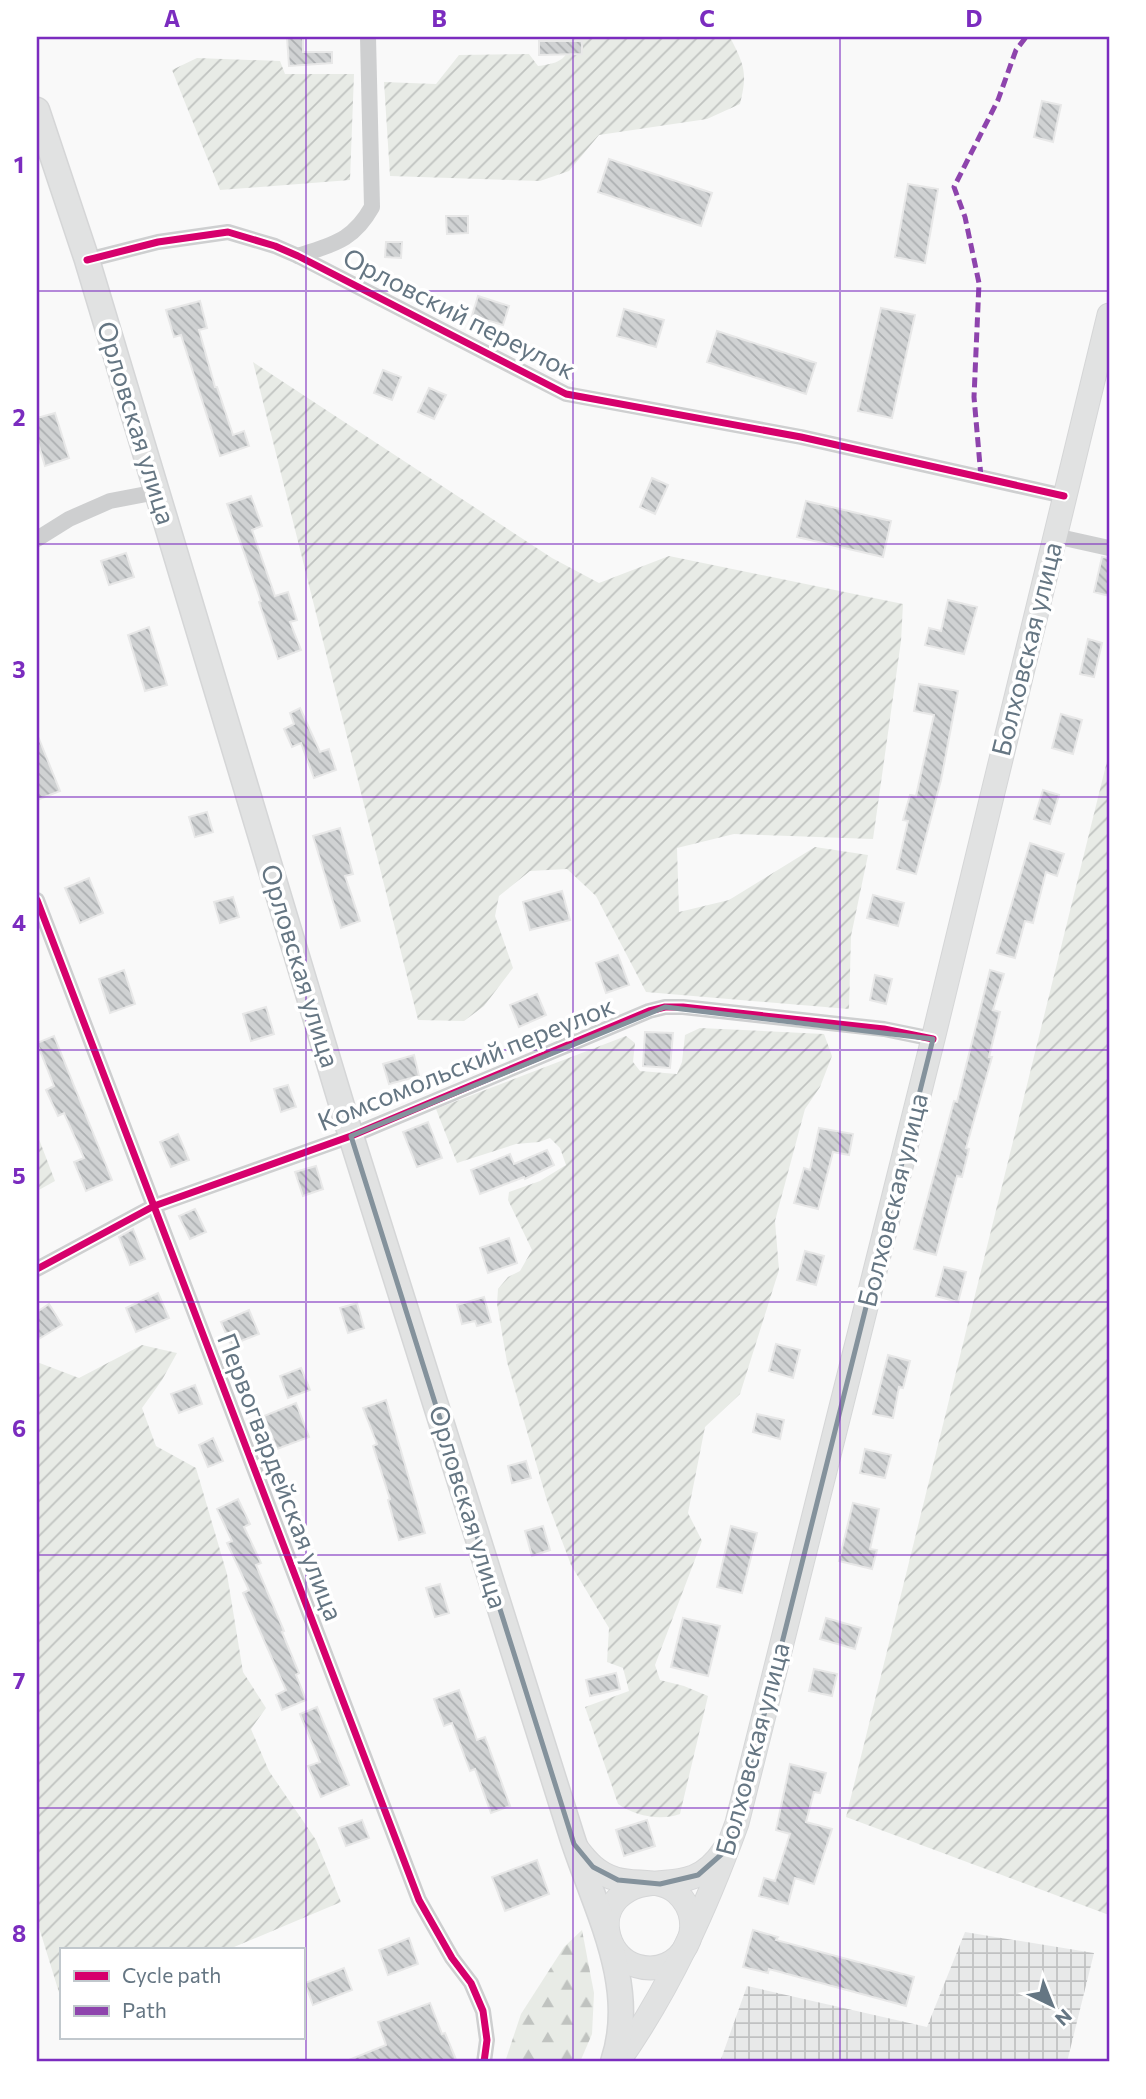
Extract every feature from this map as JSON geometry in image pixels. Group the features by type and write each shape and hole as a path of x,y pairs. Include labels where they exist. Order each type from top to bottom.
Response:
{"main road":[{"name":"Орловская улица","path":"37,110 87,260 351,1136 574,1844 608,1937 622,2004 616,2062"},
{"name":"Болховская улица","path":"616,2062 659,2000 689,1944 737,1823 933,1039 1109,315"},
{"path":"574,1844 593,1867 604,1874 618,1880 660,1884 677,1892 689,1908 693,1924 689,1944 678,1958 667,1965 647,1969 629,1964 617,1953 608,1937 608,1918 615,1900 628,1889 641,1884 660,1884 686,1881 710,1867 723,1853 737,1823"}],"street":[{"path":"298,256 344,239 362,225 372,207 368,37"},
{"name":"Орловский переулок","path":"87,260 158,242 228,232 298,256 566,394 801,437 1065,496"},
{"path":"37,539 69,519 110,500 157,492"},
{"path":"1055,536 1109,548"},
{"name":"Первогвардейская улица","path":"37,900 419,1900 452,1958 471,1983 483,2011 487,2040 484,2062"},
{"name":"Комсомольский переулок","path":"37,1269 154,1206 351,1136 649,1011 665,1007 884,1029 933,1039"}],"highlighted area":[{"path":"665,1007 933,1039 737,1823 723,1853 698,1875 660,1884 618,1880 593,1867 574,1844 351,1136"}],"shaded area":[{"path":"965,1932 1094,1953 1067,2062 720,2062 747,1986 927,2027"}],"green space":[{"path":"575,37 730,37 743,69 744,84 740,104 707,119 599,135 569,171 540,181 390,176 384,82 436,84 459,55 529,54 538,66 553,63 566,55"},
{"path":"197,58 280,61 285,74 354,74 350,180 220,190 172,70"},
{"path":"253,362 552,558 599,583 669,556 903,604 901,641 873,839 734,834 677,848 679,912 729,900 815,847 868,855 851,936 849,1009 646,992 596,896 567,869 530,871 499,896 495,916 513,968 484,1006 464,1021 418,1020"},
{"path":"1109,753 1109,1915 846,1817"},
{"path":"700,1028 824,1034 832,1056 820,1087 805,1109 775,1221 779,1270 740,1394 705,1427 688,1513 702,1541 655,1665 660,1680 708,1696 680,1814 656,1817 640,1814 618,1804 585,1707 629,1691 623,1668 607,1662 609,1628 571,1565 547,1501 507,1362 497,1304 498,1289 508,1277 520,1271 532,1250 508,1200 509,1192 540,1181 566,1165 560,1148 550,1138 516,1144 457,1163 436,1109 626,1036 635,1043 633,1062 640,1071 677,1074 682,1062 685,1035"},
{"path":"37,1134 55,1181 37,1191"},
{"path":"142,1345 177,1353 142,1408 156,1446 196,1468 227,1574 243,1672 266,1708 251,1729 269,1771 316,1840 341,1902 232,1948 60,1948 60,1996 37,1921 37,1362 79,1378"},
{"path":"582,1930 594,1993 592,2034 580,2062 505,2062 521,2014 564,1947"}],"building":[{"path":"287,37 303,37 303,52 332,52 332,63 289,66"},
{"path":"539,41 582,41 582,54 539,55"},
{"path":"1042,101 1061,105 1053,142 1034,137"},
{"path":"609,159 712,193 701,226 598,192"},
{"path":"908,184 938,189 925,263 895,257"},
{"path":"446,216 468,216 468,233 447,234"},
{"path":"386,242 402,242 401,258 385,257"},
{"path":"478,296 509,306 503,325 472,316"},
{"path":"200,301 207,328 199,330 215,387 233,435 244,431 249,446 220,456 181,335 174,337 166,310"},
{"path":"881,308 915,315 892,418 858,411"},
{"path":"624,309 664,320 656,347 617,336"},
{"path":"717,331 816,363 806,394 707,362"},
{"path":"383,370 401,377 392,400 374,393"},
{"path":"429,388 446,395 434,419 418,412"},
{"path":"55,413 69,458 45,466 37,439 37,418"},
{"path":"652,478 668,485 655,514 640,507"},
{"path":"251,496 262,526 252,530 275,596 288,592 297,620 290,622 301,650 278,659 227,504"},
{"path":"806,501 891,521 883,557 797,537"},
{"path":"126,553 134,577 109,585 101,561"},
{"path":"1102,557 1109,558 1109,596 1094,592"},
{"path":"948,600 977,607 964,654 925,645 929,628 941,631"},
{"path":"149,627 167,685 145,691 128,635"},
{"path":"1088,639 1102,643 1094,677 1080,674"},
{"path":"919,684 958,691 941,780 916,874 897,869 908,821 903,820 910,795 916,796 934,715 914,711"},
{"path":"300,708 320,752 329,749 336,770 314,778 301,743 292,747 284,729 294,724 290,713"},
{"path":"1061,714 1082,720 1073,754 1052,748"},
{"path":"37,734 60,791 37,800"},
{"path":"1043,790 1059,795 1050,824 1034,819"},
{"path":"207,812 213,832 195,837 189,817"},
{"path":"340,828 353,874 345,876 360,921 341,928 313,836"},
{"path":"1030,843 1064,854 1057,876 1046,872 1033,923 1025,921 1015,958 997,953"},
{"path":"89,878 103,913 80,923 65,888"},
{"path":"562,891 570,920 530,930 523,902"},
{"path":"873,895 904,903 898,926 867,918"},
{"path":"233,897 239,917 220,923 214,902"},
{"path":"618,955 629,985 606,993 596,963"},
{"path":"124,970 135,1004 110,1013 99,979"},
{"path":"990,970 1004,974 993,1010 1000,1012 989,1057 992,1057 966,1148 969,1149 962,1177 957,1176 936,1255 914,1249 954,1101 957,1102"},
{"path":"875,975 892,979 886,1004 870,1000"},
{"path":"537,994 546,1015 519,1027 510,1005"},
{"path":"266,1007 274,1034 251,1041 243,1014"},
{"path":"645,1032 673,1033 670,1068 643,1066"},
{"path":"54,1036 112,1180 86,1191 74,1162 84,1158 64,1113 58,1116 46,1090 54,1086 37,1043"},
{"path":"414,1055 419,1076 389,1084 383,1064"},
{"path":"288,1085 296,1107 281,1112 274,1089"},
{"path":"428,1122 442,1158 417,1167 403,1132"},
{"path":"819,1128 853,1134 849,1155 833,1152 818,1209 794,1203 804,1168 810,1170"},
{"path":"178,1134 189,1160 171,1167 160,1142"},
{"path":"547,1150 554,1165 525,1179 524,1177 480,1194 471,1170 510,1154 514,1164"},
{"path":"316,1166 323,1189 303,1196 295,1172"},
{"path":"195,1209 206,1232 190,1239 179,1216"},
{"path":"133,1229 145,1259 130,1265 119,1237"},
{"path":"509,1238 517,1263 488,1273 480,1248"},
{"path":"805,1251 824,1256 816,1285 797,1280"},
{"path":"944,1267 966,1272 958,1302 936,1296"},
{"path":"158,1293 169,1318 136,1332 126,1308"},
{"path":"484,1297 491,1322 477,1326 475,1321 462,1324 457,1305"},
{"path":"357,1303 364,1328 348,1333 340,1308"},
{"path":"49,1304 62,1325 37,1340 37,1312"},
{"path":"249,1310 259,1334 231,1345 221,1322"},
{"path":"776,1344 800,1350 793,1378 769,1371"},
{"path":"888,1355 910,1361 903,1388 899,1387 893,1418 873,1414"},
{"path":"301,1368 310,1390 288,1398 280,1376"},
{"path":"195,1385 202,1404 179,1413 171,1394"},
{"path":"386,1400 425,1533 399,1540 388,1500 390,1499 373,1446 377,1444 363,1408"},
{"path":"296,1403 309,1437 277,1449 264,1416"},
{"path":"757,1414 784,1420 780,1439 753,1432"},
{"path":"213,1438 223,1461 208,1467 199,1445"},
{"path":"865,1449 891,1455 885,1478 860,1473"},
{"path":"526,1461 531,1478 512,1483 508,1466"},
{"path":"238,1499 250,1524 244,1527 261,1563 256,1565 284,1631 282,1632 299,1673 296,1675 306,1700 282,1710 276,1695 286,1690 243,1593 249,1590 227,1543 232,1541 217,1509"},
{"path":"853,1503 879,1509 870,1549 877,1550 872,1569 839,1561"},
{"path":"543,1526 550,1550 532,1556 525,1531"},
{"path":"731,1526 757,1533 742,1593 717,1587"},
{"path":"440,1584 449,1613 435,1617 426,1588"},
{"path":"683,1618 720,1626 708,1676 671,1667"},
{"path":"826,1618 861,1628 855,1649 820,1639"},
{"path":"814,1669 837,1674 832,1696 809,1691"},
{"path":"616,1673 620,1689 590,1696 586,1680"},
{"path":"459,1690 477,1740 485,1737 510,1806 491,1813 475,1769 470,1771 452,1723 444,1726 434,1699"},
{"path":"317,1707 349,1785 321,1797 308,1766 320,1762 300,1714"},
{"path":"790,1764 826,1773 820,1793 814,1792 806,1822 832,1829 814,1884 795,1878 788,1904 759,1896 764,1878 775,1881 790,1834 776,1830"},
{"path":"362,1820 369,1838 346,1846 339,1828"},
{"path":"647,1820 655,1846 624,1856 616,1830"},
{"path":"537,1860 549,1894 505,1911 492,1877"},
{"path":"753,1930 778,1937 776,1940 914,1977 906,2006 769,1969 768,1973 743,1967"},
{"path":"409,1938 418,1964 388,1975 379,1950"},
{"path":"344,1968 352,1990 313,2005 305,1983"},
{"path":"430,2003 457,2062 344,2062 386,2045 378,2022"}],"marked path":[{"path":"981,477 974,397 979,283 965,217 954,187 998,100 1016,50 1026,37"}],"cycle path":[{"path":"87,260 158,242 228,232 298,256 566,394 801,437 1064,496"},
{"path":"37,900 419,1900 452,1958 471,1983 483,2011 487,2040 484,2062"},
{"path":"37,1269 154,1206 351,1136 649,1011 665,1007 683,1007 884,1029 933,1039"}]}
